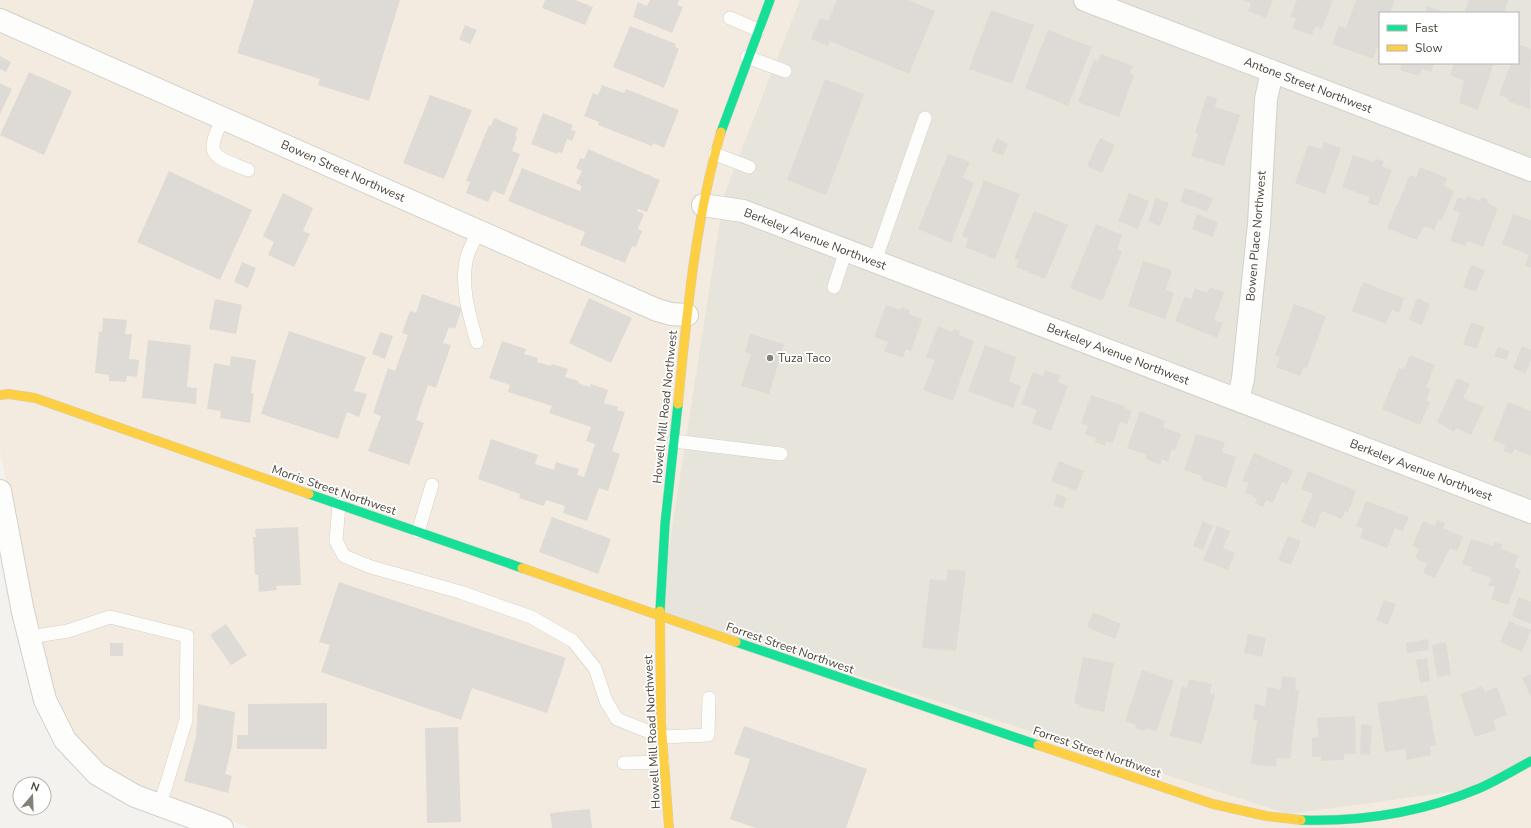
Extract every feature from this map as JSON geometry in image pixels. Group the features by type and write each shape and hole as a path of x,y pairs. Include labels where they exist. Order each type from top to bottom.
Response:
{"street":[{"name":"Howell Mill Road Northwest","path":"669,828 663,762 660,616 666,511 688,315 703,205 715,154 735,88 770,0"},
{"name":"Antone Street Northwest","path":"1085,0 1531,170"},
{"name":"Bowen Street Northwest","path":"0,20 657,310 671,314 688,315"},
{"name":"Bowen Place Northwest","path":"1238,400 1244,379 1258,232 1266,99 1272,72"},
{"name":"Berkeley Avenue Northwest","path":"703,205 743,211 1531,512"},
{"name":"Morris Street Northwest","path":"0,395 9,394 35,398 660,616"},
{"path":"0,491 30,637 45,700 64,740 97,774 135,796 222,828"},
{"name":"Forrest Street Northwest","path":"660,616 1266,822 1366,818 1405,812 1444,802 1481,788 1531,761"}],"lane":[{"path":"730,18 758,30"},
{"path":"747,57 785,71"},
{"path":"223,118 213,139 212,147 214,153 222,159 248,170"},
{"path":"875,261 925,118"},
{"path":"715,154 749,168"},
{"path":"477,342 469,312 465,274 468,254 478,231"},
{"path":"834,287 846,250"},
{"path":"674,441 781,454"},
{"path":"418,532 432,485"},
{"path":"339,504 336,541 344,556 371,567 460,592 538,621 573,641 595,668 606,701 617,719 662,737 708,735 709,698"},
{"path":"30,637 68,631 110,617 187,636 186,720 160,805"},
{"path":"624,764 663,762"}],"shaded area":[{"path":"0,0 800,0 724,195 659,612 1288,814 1475,789 1531,759 1531,828 249,828 64,759 0,451"},
{"path":"798,0 1531,0 1531,759 1474,789 1286,815 657,611 723,196"}],"building":[{"path":"254,0 400,0 369,101 318,85 320,79 237,53"},
{"path":"545,0 575,0 593,7 585,25 542,8"},
{"path":"650,0 679,0 677,5 683,7 672,33 633,17 638,2 647,6"},
{"path":"837,0 908,0 935,11 909,74 830,41 828,46 811,39 820,18 828,21"},
{"path":"1243,0 1273,0 1266,18 1248,11 1251,3"},
{"path":"1297,0 1333,0 1322,29 1316,26 1312,35 1292,28 1296,18 1290,17"},
{"path":"1356,0 1395,0 1390,12 1379,12 1379,44 1373,59 1332,44 1339,26 1346,28"},
{"path":"1469,0 1508,0 1504,12 1464,12"},
{"path":"1427,6 1443,12 1425,12"},
{"path":"991,10 1034,25 1012,84 969,69"},
{"path":"465,25 477,30 470,44 459,39"},
{"path":"630,26 676,44 675,47 679,49 664,88 613,67"},
{"path":"1048,30 1092,47 1068,106 1025,88"},
{"path":"1519,44 1531,49 1530,109 1507,101 1508,98 1499,95 1511,64 1519,64"},
{"path":"1101,54 1133,66 1130,73 1134,75 1119,117 1078,102 1094,59 1098,61"},
{"path":"0,56 11,62 6,72 0,69"},
{"path":"1402,64 1434,64 1431,72 1422,69 1419,76 1400,70"},
{"path":"1454,64 1494,64 1478,110 1459,103 1464,81 1450,75"},
{"path":"29,72 72,91 44,155 0,135"},
{"path":"825,79 864,94 826,195 787,180"},
{"path":"0,83 12,89 0,114"},
{"path":"602,85 624,93 626,89 679,110 664,148 653,143 652,146 598,125 599,122 584,116 593,93 598,95"},
{"path":"430,95 472,110 444,179 403,163"},
{"path":"1207,95 1217,99 1215,107 1240,115 1224,166 1191,156 1198,134 1195,133"},
{"path":"543,113 573,125 571,130 576,131 572,141 567,139 562,153 558,152 557,154 531,144"},
{"path":"494,118 518,128 515,136 517,137 512,151 520,154 504,195 493,191 488,202 466,193 470,182 466,181 489,125 491,126"},
{"path":"997,138 1008,144 1003,156 991,151"},
{"path":"1100,138 1115,145 1102,173 1087,166"},
{"path":"1324,142 1341,148 1325,194 1295,183 1308,145 1322,149"},
{"path":"588,149 660,180 647,212 638,209 637,211 644,214 638,229 642,231 636,247 632,246 625,263 580,245 585,232 508,201 522,168 580,191 582,186 576,183 582,171 576,168 580,158 584,159"},
{"path":"948,154 970,162 963,178 974,183 951,243 918,229"},
{"path":"1353,155 1374,162 1376,159 1384,161 1382,166 1392,170 1378,206 1368,203 1370,197 1342,187"},
{"path":"1420,167 1447,178 1444,186 1454,191 1442,220 1439,219 1434,230 1424,226 1417,240 1387,228 1410,175 1416,177"},
{"path":"169,171 252,210 220,280 137,242"},
{"path":"984,180 1020,194 995,259 965,247 968,239 962,236"},
{"path":"1185,188 1213,198 1207,212 1180,202"},
{"path":"283,193 313,208 303,231 310,234 294,267 268,255 274,242 263,236"},
{"path":"1129,193 1149,201 1138,229 1118,221"},
{"path":"1467,196 1480,201 1481,197 1488,200 1487,203 1498,208 1483,247 1468,241 1465,246 1450,241 1460,213 1453,210 1458,197 1465,200"},
{"path":"1156,198 1169,203 1160,226 1148,221"},
{"path":"1034,211 1068,225 1045,279 1016,267 1019,260 1014,258"},
{"path":"1197,214 1218,222 1213,237 1192,229"},
{"path":"1513,214 1531,220 1531,268 1525,266 1529,255 1502,244"},
{"path":"1096,224 1122,235 1117,249 1122,252 1102,301 1070,288"},
{"path":"1143,261 1172,270 1166,290 1174,293 1165,319 1128,306"},
{"path":"242,262 256,268 248,288 234,282"},
{"path":"1471,265 1485,270 1476,292 1463,287"},
{"path":"1363,282 1404,298 1399,313 1392,310 1386,324 1352,311"},
{"path":"1209,287 1224,292 1214,320 1223,323 1217,338 1175,321 1185,296 1191,299 1195,288 1207,293"},
{"path":"422,294 462,308 455,329 449,327 443,343 451,345 436,388 428,385 416,420 424,423 409,465 368,451 381,416 373,413 388,368 395,371 408,335 402,333 410,311 416,313"},
{"path":"589,298 632,318 611,363 569,343"},
{"path":"1417,298 1430,304 1422,325 1409,320"},
{"path":"215,299 242,305 236,334 209,329"},
{"path":"1294,304 1326,316 1307,368 1304,367 1300,376 1276,367 1280,357 1275,355"},
{"path":"886,305 900,310 901,307 910,310 909,314 922,319 911,351 906,349 903,358 884,351 888,342 874,337"},
{"path":"103,318 127,320 125,334 132,334 129,359 139,360 137,377 127,376 126,382 109,381 109,375 95,373 99,331 102,332"},
{"path":"1471,322 1485,327 1476,349 1463,344"},
{"path":"938,326 952,332 954,329 960,331 959,335 974,341 953,401 923,390 935,360 926,357"},
{"path":"289,331 366,357 354,391 367,394 359,417 347,412 338,439 261,414"},
{"path":"380,332 393,336 385,359 372,354"},
{"path":"750,334 784,344 769,394 741,386 751,354 745,352"},
{"path":"148,340 191,345 187,387 197,388 196,404 142,398"},
{"path":"502,341 526,349 524,354 538,358 537,362 551,366 552,364 568,369 565,377 579,381 578,383 590,387 591,384 608,390 604,403 618,407 617,410 625,412 612,451 620,454 608,491 599,488 587,521 563,513 565,506 546,500 544,506 519,498 520,494 478,479 491,439 538,455 535,464 554,470 556,462 579,469 577,475 584,477 595,444 586,441 591,427 549,413 552,406 508,392 510,385 489,378"},
{"path":"985,345 1016,357 1009,382 1021,386 1013,408 968,391"},
{"path":"1522,346 1531,350 1531,360 1525,374 1513,368"},
{"path":"1498,347 1510,351 1506,360 1494,356"},
{"path":"1410,355 1435,365 1426,387 1431,389 1426,400 1430,402 1420,425 1382,409 1399,368 1404,369"},
{"path":"231,356 256,360 251,393 254,393 250,423 220,418 221,411 207,409 214,363 230,366"},
{"path":"1045,370 1061,376 1058,382 1068,386 1051,431 1032,423 1037,410 1021,404 1033,372 1043,376"},
{"path":"1457,378 1470,384 1463,398 1484,407 1471,435 1456,428 1454,432 1437,422"},
{"path":"1091,395 1125,406 1124,408 1132,411 1127,424 1120,422 1113,443 1106,441 1105,446 1095,442 1096,438 1085,434 1088,426 1081,423"},
{"path":"1508,402 1531,411 1531,456 1514,449 1512,454 1503,451 1505,445 1493,440"},
{"path":"1140,411 1165,421 1163,427 1181,434 1175,451 1172,449 1168,462 1162,459 1160,465 1146,459 1147,455 1127,448"},
{"path":"1196,434 1225,442 1222,452 1236,457 1226,488 1202,480 1202,476 1184,470"},
{"path":"1254,453 1293,470 1287,484 1282,482 1273,503 1266,500 1263,507 1255,503 1257,498 1245,493 1249,483 1242,481"},
{"path":"1059,461 1084,471 1076,491 1051,481"},
{"path":"1308,471 1356,491 1348,512 1345,511 1342,519 1322,511 1315,528 1301,522 1313,494 1301,489"},
{"path":"1057,494 1067,498 1063,509 1053,505"},
{"path":"1366,501 1409,517 1403,531 1395,528 1387,548 1360,538 1363,529 1356,526"},
{"path":"552,517 611,539 598,574 539,552"},
{"path":"1437,520 1445,523 1443,528 1463,537 1457,551 1450,548 1435,578 1423,573 1427,563 1415,558 1419,549 1412,546 1423,521 1435,526"},
{"path":"1203,521 1213,526 1203,550 1193,546"},
{"path":"1217,526 1230,531 1223,548 1235,553 1228,570 1203,560"},
{"path":"298,527 301,585 276,586 277,590 259,592 258,575 255,575 253,537 256,537 255,529"},
{"path":"1288,536 1301,541 1291,565 1278,560"},
{"path":"1471,539 1493,546 1494,542 1503,545 1501,549 1519,556 1514,567 1521,570 1508,605 1491,599 1495,587 1488,585 1491,578 1471,571 1472,567 1462,564"},
{"path":"948,569 966,571 956,651 922,648 930,579 946,581"},
{"path":"339,582 566,658 547,713 472,688 461,720 321,672 330,645 319,642"},
{"path":"1519,597 1531,602 1531,624 1512,616"},
{"path":"1384,600 1396,604 1388,625 1376,620"},
{"path":"1093,612 1121,624 1115,639 1087,627"},
{"path":"1509,621 1531,630 1522,652 1500,642"},
{"path":"226,624 247,655 231,665 210,635"},
{"path":"1248,634 1266,638 1262,657 1244,653"},
{"path":"1428,639 1429,650 1407,653 1406,643"},
{"path":"1446,642 1451,675 1437,677 1432,645"},
{"path":"110,643 123,643 123,656 110,656"},
{"path":"1083,657 1114,663 1104,712 1079,707 1080,705 1074,703"},
{"path":"1427,658 1430,681 1420,683 1416,660"},
{"path":"1142,670 1174,681 1156,732 1146,728 1145,731 1135,728 1136,725 1125,721"},
{"path":"1531,674 1531,697 1522,678"},
{"path":"1282,676 1296,678 1295,689 1299,690 1290,759 1277,758 1276,767 1251,764 1257,720 1253,720 1255,704 1265,706 1267,687 1281,689"},
{"path":"1189,679 1212,684 1210,693 1215,694 1202,744 1170,736 1182,686 1187,688"},
{"path":"1482,686 1485,692 1497,687 1507,715 1493,720 1496,730 1475,737 1460,694"},
{"path":"1427,695 1436,745 1430,746 1431,755 1406,760 1405,749 1385,752 1377,703"},
{"path":"327,703 327,749 237,749 237,735 248,735 248,704"},
{"path":"198,704 235,712 232,746 225,774 232,776 228,793 184,781 196,737"},
{"path":"1355,716 1356,754 1344,754 1344,760 1321,761 1321,757 1312,757 1312,738 1318,737 1317,718"},
{"path":"1361,724 1372,725 1370,755 1360,754"},
{"path":"744,726 867,769 846,828 756,828 730,819 750,759 734,754"},
{"path":"458,727 461,822 427,823 425,728"},
{"path":"590,809 592,828 552,828 550,813"}],"traffic: fast":[{"path":"721,132 770,0"},
{"path":"660,611 665,524 678,404"},
{"path":"309,494 522,568"},
{"path":"736,642 1038,745"},
{"path":"1301,820 1370,817 1415,809 1480,788 1531,761"}],"traffic: slow":[{"path":"678,404 698,233 712,166 721,132"},
{"path":"0,395 9,394 35,398 309,494"},
{"path":"522,568 736,642"},
{"path":"660,611 661,722 669,828"},
{"path":"1038,745 1213,804 1266,816 1301,820"}],"place":[{"name":"Tuza Taco","path":"770,358"}]}
